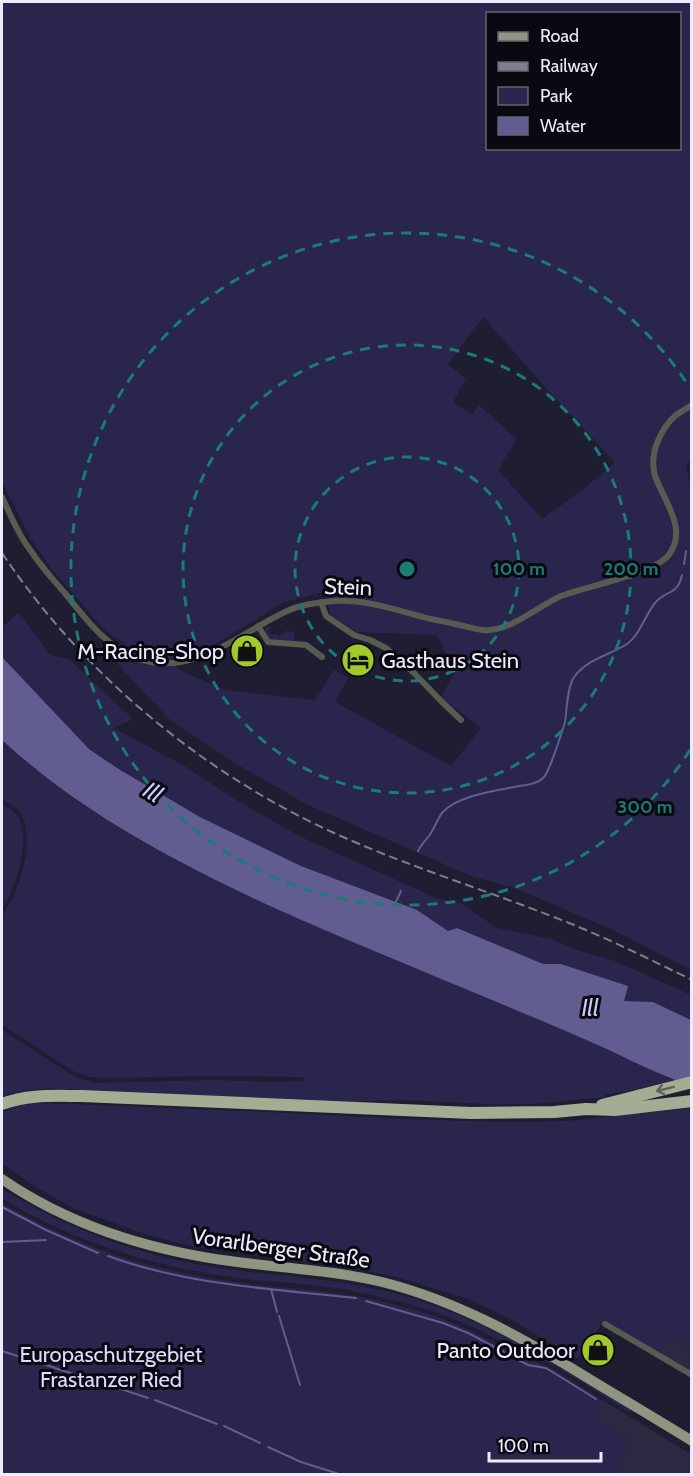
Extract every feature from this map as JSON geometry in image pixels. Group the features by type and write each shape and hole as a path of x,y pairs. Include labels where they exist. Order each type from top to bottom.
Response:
{"highway":[{"path":"586,1109 692,1082"},
{"path":"2,1104 31,1096 82,1096 471,1113 624,1109 692,1101"}],"main road":[{"name":"Vorarlberger Straße","path":"2,1179 26,1195 76,1219 119,1236 159,1248 230,1261 347,1275 383,1282 462,1309 487,1320 554,1357 692,1441"}],"street":[{"name":"Stein","path":"2,496 28,548 95,629 121,651 142,660 170,664 188,661 213,652 288,610 321,602 346,600 377,604 425,618 485,631 498,629 523,618 562,596 629,574 667,557 677,534 669,507 655,475 654,452 667,424 692,405"},
{"path":"321,602 326,616 354,635 386,648 461,720"},
{"path":"258,626 268,642 306,645 322,657"},
{"path":"605,1324 692,1375"}],"shaded area":[{"path":"671,1335 691,1348 691,1372 659,1353"},
{"path":"602,1400 691,1454 691,1474 616,1474 629,1439 591,1418"}],"green space":[{"path":"2,2 691,2 692,457 686,467 692,496 691,970 615,931 515,888 471,876 306,804 238,765 171,721 110,656 125,643 110,634 93,617 51,568 31,539 2,482","holes":["483,317 615,462 585,488 542,519 498,470 517,439 479,405 472,414 453,402 466,379 448,364","323,592 331,615 356,632 437,635 455,672 441,697 481,728 451,766 335,702 348,678 334,670 315,700 224,690 177,669 174,659 209,648 284,602"]},
{"path":"19,613 50,655 69,659 133,719 114,728 186,767 236,800 299,836 436,898 460,903 497,928 552,939 573,949 615,961 691,995 691,1020 653,1002 623,1001 627,986 561,964 543,964 457,928 448,931 417,910 301,866 200,817 117,768 89,749 2,657 2,627"},
{"path":"269,626 271,629 268,630 271,635 276,633 278,636 288,630 290,633 294,631 294,641 269,639 265,629"},
{"path":"2,740 84,805 128,833 219,882 314,926 549,1024 674,1080 605,1095 605,1097 520,1104 408,1100 348,1102 65,1089 41,1089 2,1096 2,1030 71,1074 95,1083 214,1080 304,1081 303,1077 90,1077 73,1071 2,1025 2,916 19,883 26,855 27,835 21,813 14,806 2,800"},
{"path":"2,804 18,817 23,840 20,866 12,890 2,909"},
{"path":"20,1104 503,1122 567,1121 691,1108 691,1348 671,1336 659,1353 604,1320 578,1359 510,1319 466,1298 396,1277 347,1267 192,1246 148,1235 75,1209 32,1185 2,1163 2,1112"},
{"path":"2,1189 48,1214 95,1235 170,1259 221,1268 370,1287 457,1314 516,1342 630,1409 631,1413 545,1361 444,1315 344,1289 245,1279 150,1261 59,1229 2,1198"},
{"name":"Europaschutzgebiet Frastanzer Ried","path":"2,1203 52,1229 128,1259 181,1273 229,1281 366,1298 419,1311 470,1330 555,1371 602,1400 592,1418 629,1439 616,1474 2,1474"}],"water":[{"name":"Ill","path":"2,657 89,749 200,817 301,866 417,910 448,931 457,928 543,964 561,964 628,986 624,1001 653,1002 691,1020 691,1086 560,1028 270,906 199,872 96,813 32,766 2,740"}],"waterway":[{"path":"684,564 686,551"},
{"path":"418,851 442,813 457,802 534,783 544,777 565,722 574,677 585,666 632,640 655,603 678,586 682,575"},
{"path":"395,904 401,891"},
{"path":"2,1207 98,1253"},
{"path":"2,1242 46,1240"},
{"path":"108,1256 168,1274 199,1280 356,1298"},
{"path":"271,1289 277,1312"},
{"path":"366,1301 443,1323 504,1352"},
{"path":"279,1316 300,1385"},
{"path":"2,1351 36,1362"},
{"path":"513,1357 528,1365 546,1368 596,1399"},
{"path":"43,1364 110,1386"},
{"path":"118,1388 148,1398"},
{"path":"155,1400 217,1424"},
{"path":"224,1426 260,1443"},
{"path":"268,1447 301,1462 339,1474"}],"railway":[{"path":"2,553 71,641 111,682 153,719 244,785 293,813 343,837 569,923 692,980"}],"place":[{"name":"M-Racing-Shop","path":"247,651"},
{"name":"Gasthaus Stein","path":"358,660"},
{"name":"Panto Outdoor","path":"598,1350"}]}
